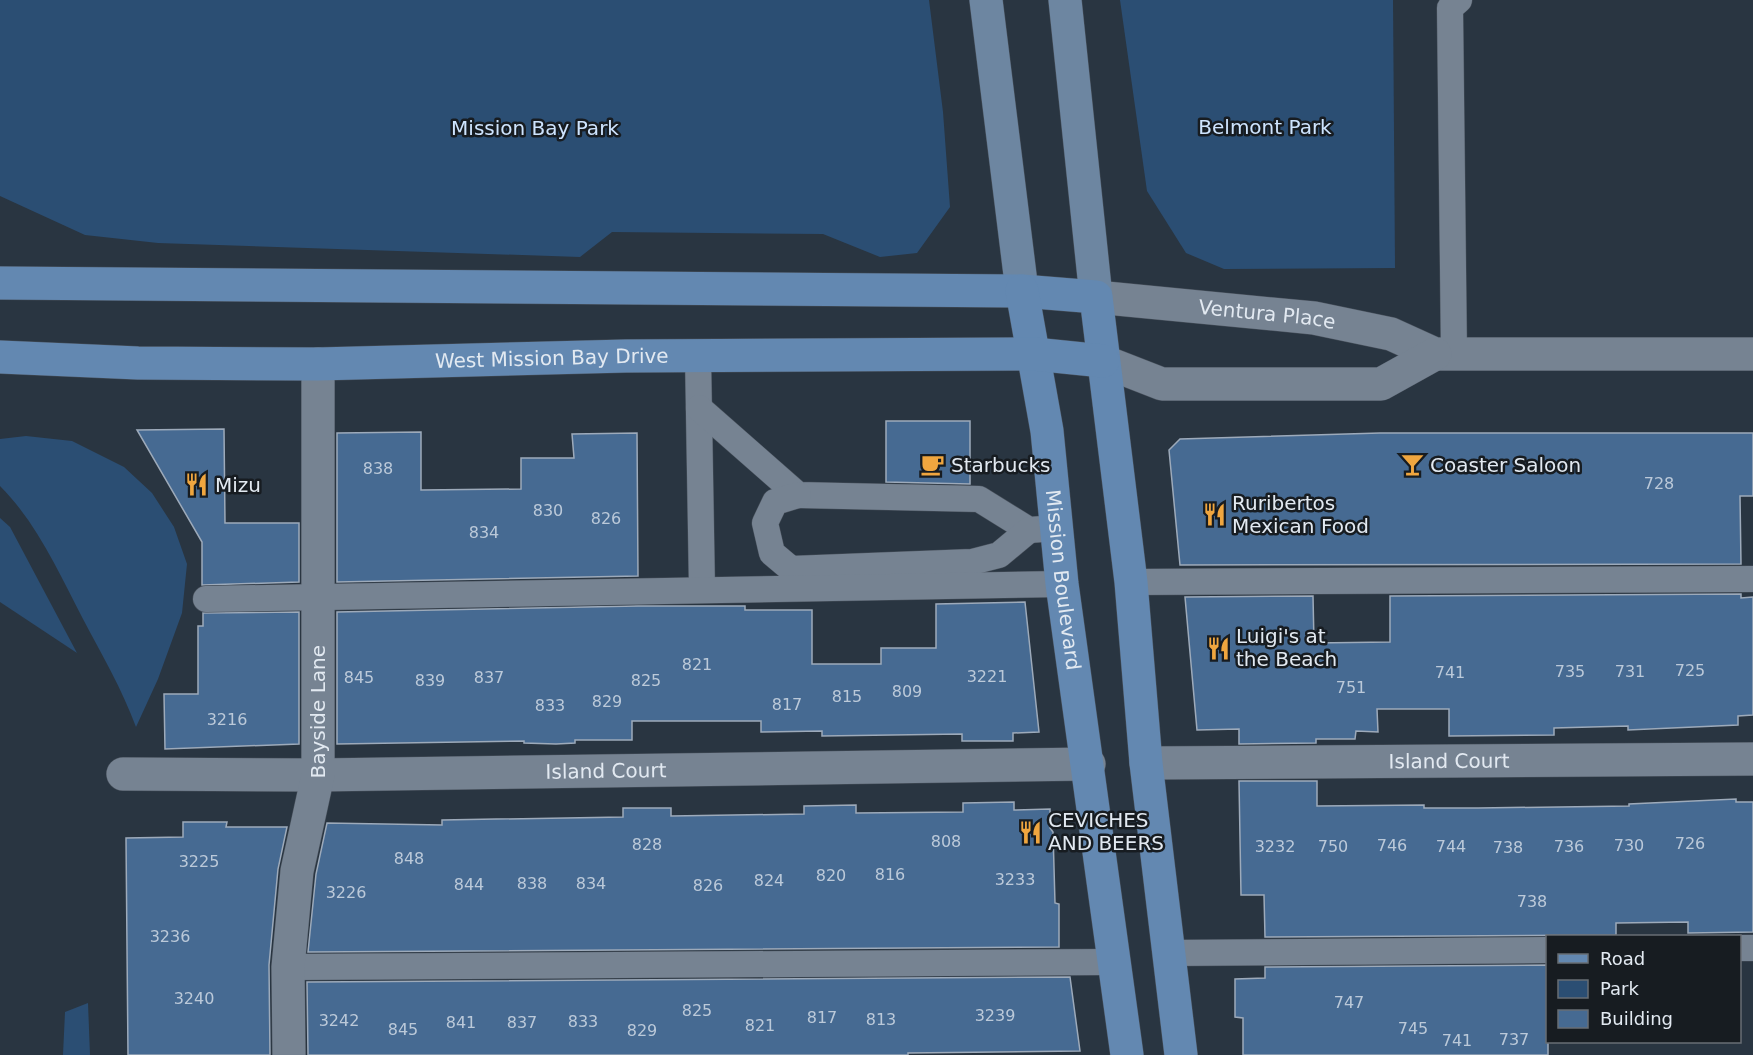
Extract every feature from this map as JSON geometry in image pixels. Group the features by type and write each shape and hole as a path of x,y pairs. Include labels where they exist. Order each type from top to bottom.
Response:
{"main road":[{"name":"Mission Boulevard","path":"986,0 1022,291 1047,431 1043,529 1062,584 1089,764 1113,962 1127,1055"},
{"path":"1065,0 1103,361 1131,582 1146,763 1181,1055"},
{"path":"7,289 1022,291 1096,297"},
{"name":"West Mission Bay Drive","path":"0,357 138,363 318,364 698,356 1034,354 1103,361"}],"street":[{"name":"Ventura Place","path":"1096,297 1314,318 1391,334 1445,354 1753,354"},
{"name":"Ventura Place","path":"1103,361 1162,384 1381,384 1445,354"},
{"name":"Bayside Lane","path":"289,1055 288,967 297,871 318,775 318,364"},
{"name":"Island Court","path":"1146,763 1753,759"},
{"name":"Island Court","path":"123,774 318,775 1089,764"}],"lane":[{"path":"1445,354 1450,8 1459,0"},
{"path":"698,356 702,589"},
{"path":"699,408 798,495"},
{"path":"798,495 979,500 1043,529 999,555 972,562 791,568 772,553 765,523 775,502 798,495"},
{"path":"1131,582 1753,579"},
{"path":"206,599 1062,584"},
{"path":"1167,953 1546,950"},
{"path":"288,967 1113,962"}],"green space":[{"name":"Mission Bay Park","path":"0,0 929,0 943,112 950,207 917,253 880,257 823,234 612,232 580,257 158,243 85,235 0,196"},
{"name":"Belmont Park","path":"1120,0 1393,0 1395,268 1224,269 1186,253 1147,191"},
{"path":"26,436 72,441 124,467 152,493 174,527 187,564 182,613 158,679 136,727 111,672 46,549 25,516 0,486 0,439"},
{"path":"0,518 10,527 77,653 0,602"},
{"path":"88,1003 90,1055 63,1055 65,1012"}],"building":[{"path":"886,421 970,421 970,484 886,482"},
{"name":"Mizu","path":"224,429 225,523 299,523 299,582 202,585 202,542 137,430"},
{"path":"421,432 421,490 521,489 521,458 574,458 572,434 637,433 638,576 337,582 337,433"},
{"path":"1380,433 1753,433 1753,496 1740,496 1741,564 1180,565 1169,450 1180,439"},
{"path":"1741,594 1741,598 1753,597 1753,715 1738,716 1738,725 1628,730 1628,726 1554,728 1554,735 1449,736 1449,709 1377,709 1378,732 1356,731 1355,739 1316,739 1316,743 1239,744 1239,729 1197,730 1185,597 1313,596 1314,643 1390,642 1390,596"},
{"path":"1025,602 1039,732 1013,733 1013,741 962,741 962,734 822,736 822,731 761,732 761,721 632,721 632,740 575,740 575,743 556,744 524,743 524,741 337,744 337,612 638,606 745,606 745,610 812,610 812,664 881,664 881,648 936,648 936,604"},
{"path":"299,612 299,744 165,749 164,694 198,694 198,626 203,626 203,613"},
{"path":"1239,781 1317,781 1317,806 1424,805 1424,808 1478,808 1629,806 1629,804 1736,799 1736,802 1753,802 1753,932 1688,933 1688,922 1616,923 1616,935 1265,937 1264,895 1241,895"},
{"path":"1014,802 1014,810 1050,809 1055,903 1059,904 1059,947 308,952 316,874 327,823 442,825 442,820 623,817 623,808 671,808 671,816 804,814 804,806 856,805 856,813 963,812 963,803"},
{"path":"183,822 227,822 226,827 287,827 278,869 269,965 270,1055 128,1055 126,838 183,837"},
{"path":"1546,965 1548,1055 1243,1055 1243,1018 1235,1017 1235,979 1265,978 1265,967"},
{"path":"1070,977 1080,1051 908,1053 908,1055 308,1055 307,982"}],"place":[{"name":"Starbucks","path":"933,465"},
{"name":"Coaster Saloon","path":"1412,465"},
{"name":"Mizu","path":"197,485"},
{"name":"Ruribertos Mexican Food","path":"1214,515"},
{"name":"Luigi's at the Beach","path":"1218,648"},
{"name":"CEVICHES AND BEERS","path":"1030,832"}]}
